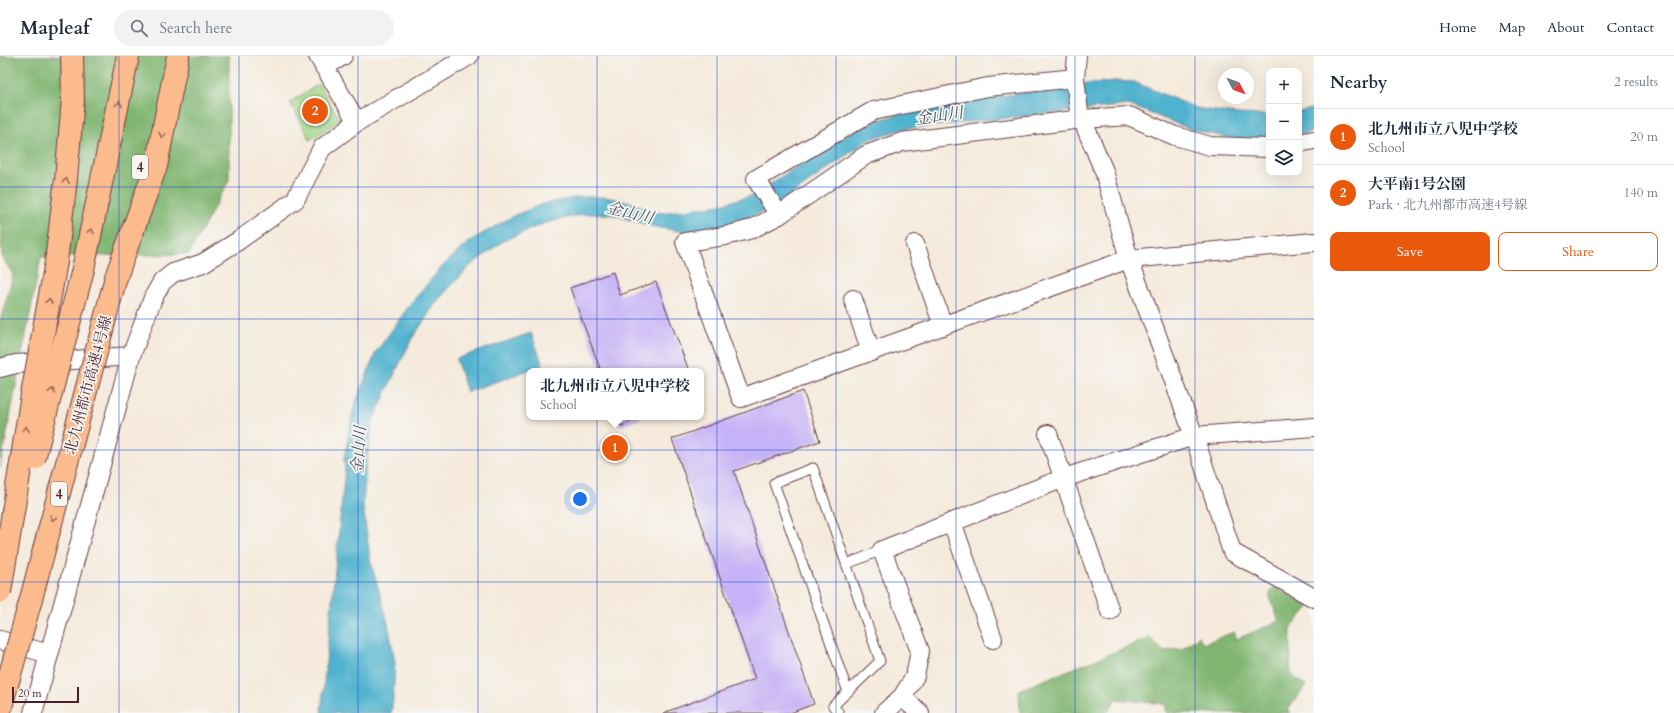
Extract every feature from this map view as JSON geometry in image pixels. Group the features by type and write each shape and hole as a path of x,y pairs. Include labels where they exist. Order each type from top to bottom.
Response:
{"highway":[{"path":"0,592 32,395 56,262 66,179 73,99 72,56"},
{"name":"4","path":"0,592 83,269 128,56"},
{"name":"北九州都市高速4号線","path":"0,710 31,599 116,277 164,56"},
{"path":"116,277 156,166 178,56"}],"street":[{"path":"343,56 321,62 356,122"},
{"path":"33,713 131,356 153,298 162,282 173,273 202,263 232,245 295,200 322,148 356,122 469,56"},
{"path":"1077,56 1076,81 1081,115 1104,172 1129,259 1194,436 1232,552 1314,598"},
{"path":"776,211 756,179 873,111 988,87 1076,81"},
{"path":"1266,148 1210,146 1175,136 1129,116 1081,115 902,142 866,155 776,211 752,229 725,236 685,242 741,398 1129,259 1314,242"},
{"path":"1302,142 1314,140"},
{"path":"915,244 943,326"},
{"path":"853,299 871,352"},
{"path":"0,368 16,364 131,356"},
{"path":"884,713 902,697 915,676 920,651 882,550 1064,478 1194,436 1314,427"},
{"path":"1048,434 1110,611"},
{"path":"952,522 993,639"},
{"path":"0,640 49,654"},
{"path":"902,697 920,713"}],"lane":[{"path":"839,713 833,706 848,692 880,661 813,468 774,483 848,692"},
{"path":"847,564 882,550"}],"green space":[{"path":"0,56 229,56 229,180 189,254 41,257 0,468 0,322 13,275 2,256 0,223"},
{"path":"319,84 340,120 310,140 290,102"},
{"path":"1274,587 1310,606 1291,628 1290,674 1306,686 1287,710 1290,713 1167,713 1165,704 1116,699 1107,713 1020,713 1019,690 1150,638 1163,651 1182,649 1199,636 1203,644 1234,632 1237,639 1279,621 1269,595"}],"water":[{"name":"金山川","path":"1115,81 1134,82 1196,108 1236,114 1266,115 1266,139 1228,138 1188,128 1129,105 903,129 870,139 782,201 760,213 723,227 686,232 654,227 611,214 584,214 545,223 503,241 470,266 438,300 413,337 373,421 366,465 363,505 370,559 387,619 395,662 391,713 321,713 345,468 344,459 354,407 376,352 412,302 440,269 468,242 515,215 543,204 580,197 605,197 627,201 660,213 714,206 751,196 859,127 879,120 910,111 1064,86"},
{"path":"1314,108 1314,131 1302,134 1302,111"},
{"path":"531,333 543,365 535,368 526,368 526,371 467,392 456,359"}],"building":[{"path":"613,272 620,295 656,282 688,368 600,368 570,288"},
{"path":"803,391 820,441 734,471 814,704 790,713 663,713 755,679 672,439"},
{"path":"618,420 636,420 621,426"}],"place":[{"name":"大平南1号公園","path":"315,111"},
{"name":"北九州市立八児中学校","path":"615,448"}]}
